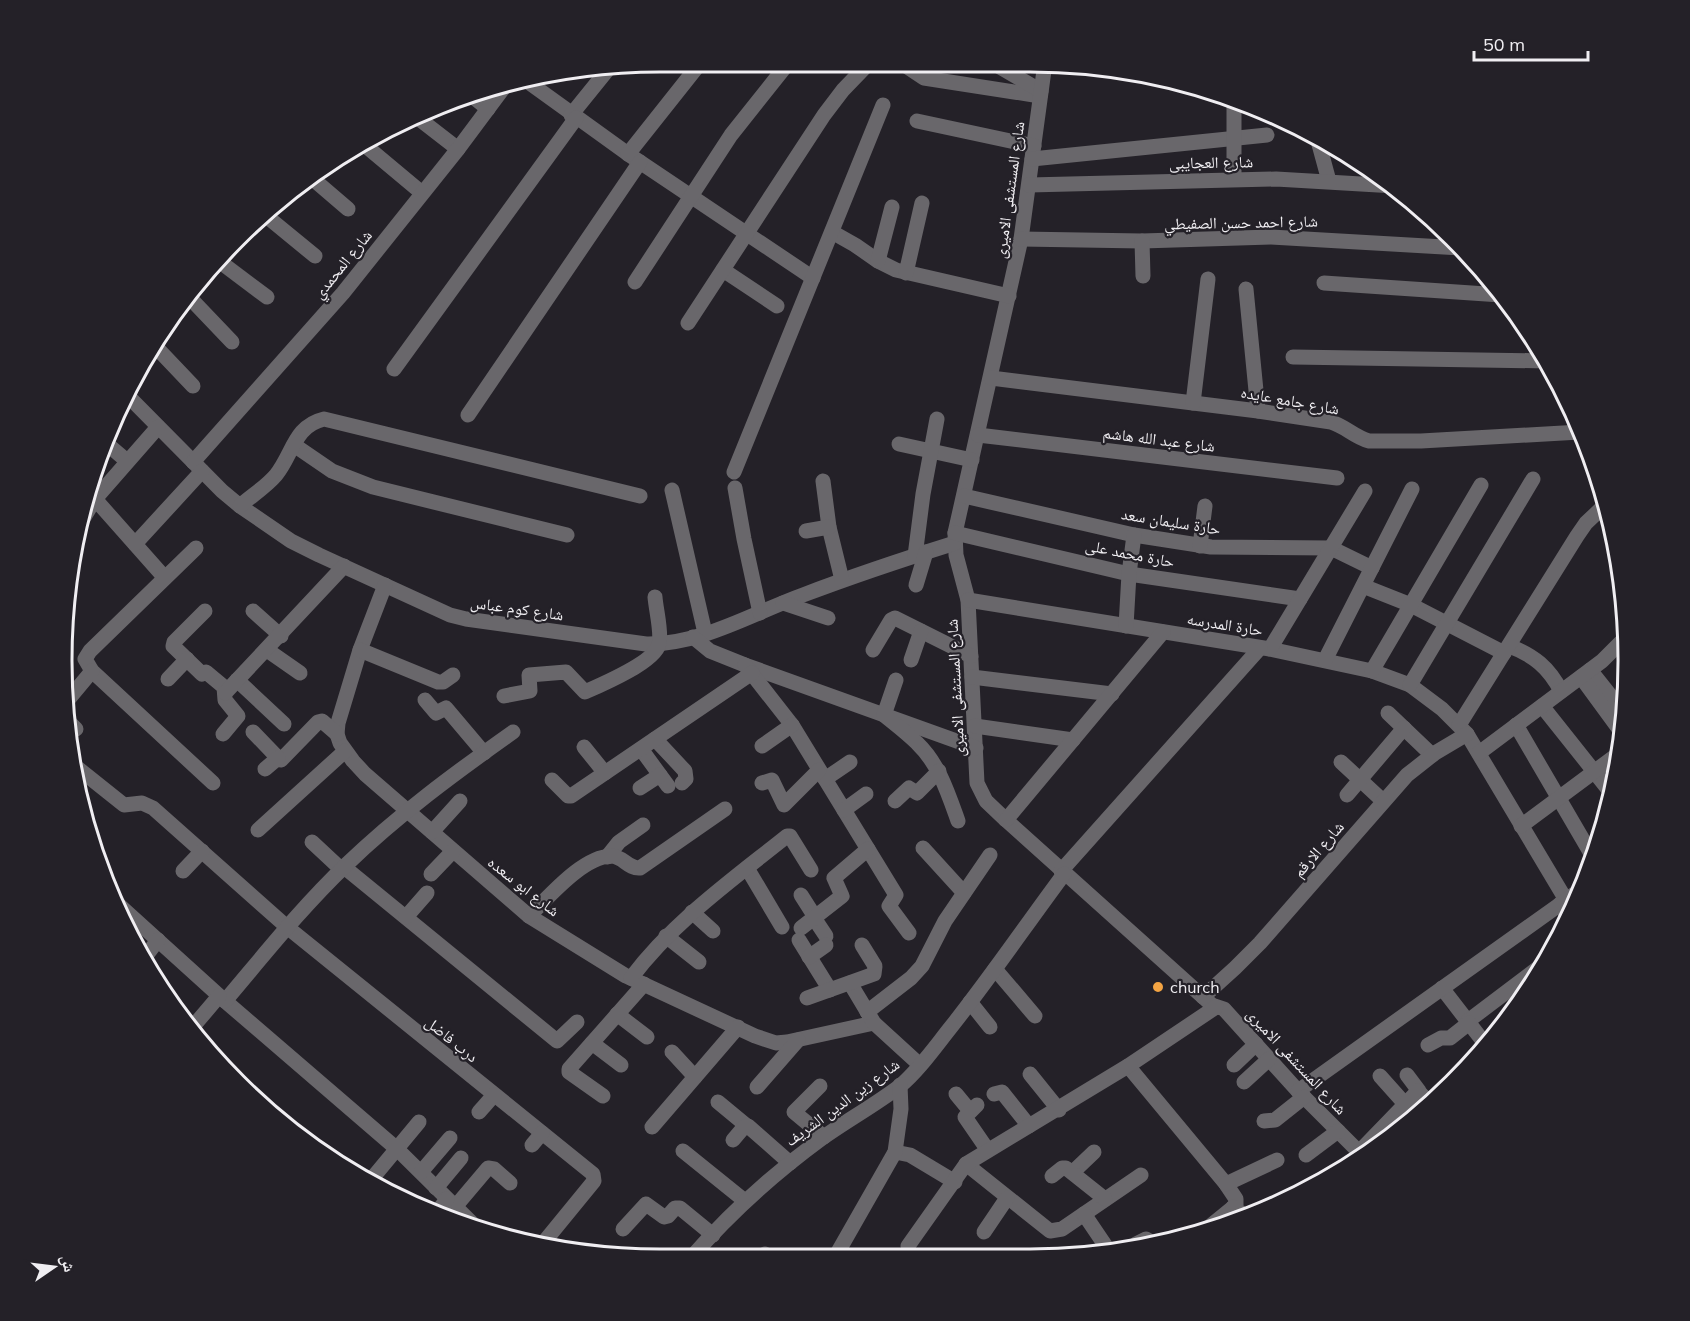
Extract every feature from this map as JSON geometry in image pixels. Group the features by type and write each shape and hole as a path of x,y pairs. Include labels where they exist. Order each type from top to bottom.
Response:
{"street":[{"path":"468,415 634,158 694,72"},
{"path":"635,282 731,135 781,72"},
{"path":"688,323 829,109 860,72"},
{"path":"915,72 924,78 1041,93"},
{"path":"1007,72 1041,93"},
{"name":"شارع المستشفى الاميرى","path":"1044,72 1022,239 955,538 956,555 968,600 977,783 986,801 1005,820 1203,997 1216,1007 1224,1009 1301,1094 1356,1150"},
{"path":"394,369 604,75"},
{"path":"533,86 574,117 813,278"},
{"name":"شارع المحمدي","path":"135,544 343,292 499,95"},
{"path":"478,101 488,109"},
{"path":"734,472 883,105"},
{"path":"1234,109 1234,179"},
{"path":"917,121 1033,153 1267,135"},
{"path":"423,122 458,149"},
{"path":"369,149 422,194"},
{"path":"1320,149 1329,181"},
{"name":"شارع العجايبى","path":"1029,185 1234,179 1375,184"},
{"path":"318,183 348,208"},
{"path":"906,273 922,203"},
{"path":"878,261 892,207"},
{"path":"271,219 315,256"},
{"path":"832,232 886,267 1009,296"},
{"name":"شارع احمد حسن الصفيطي","path":"1022,239 1143,241 1271,237 1449,248"},
{"path":"1143,241 1143,276"},
{"path":"224,265 267,297"},
{"path":"723,270 777,306"},
{"path":"1193,403 1208,279"},
{"path":"1324,283 1490,294"},
{"path":"1246,289 1258,411"},
{"path":"194,302 232,342"},
{"path":"160,352 192,386"},
{"path":"1293,357 1536,361"},
{"name":"شارع جامع عايده","path":"991,378 1331,422 1360,439 1368,441 1421,441 1572,432"},
{"name":"شارع كوم عباس","path":"133,401 240,506 291,541 450,615 466,619 659,644 699,635 842,580 920,554 955,538"},
{"path":"240,506 275,476 302,430 324,419 640,496"},
{"path":"916,585 923,494 938,419"},
{"path":"94,503 158,427"},
{"name":"شارع عبد الله هاشم","path":"978,435 1337,478"},
{"path":"899,444 972,460"},
{"path":"294,445 332,471 364,484 567,535"},
{"path":"112,448 127,461"},
{"path":"1410,685 1533,479"},
{"path":"823,481 829,527 842,580"},
{"path":"1372,671 1481,485"},
{"path":"735,488 760,613"},
{"path":"1325,660 1412,489"},
{"path":"672,490 699,635 710,651 749,669 976,748"},
{"name":"شارع زين الدين الشريف","path":"700,1249 745,1201 789,1163 900,1085 920,1065 995,969 1063,872 1265,648 1300,599 1365,491"},
{"name":"حارة سليمان سعد","path":"964,496 1134,535 1200,546 1231,549 1330,548 1371,568"},
{"path":"96,499 165,578"},
{"path":"1200,546 1205,506"},
{"path":"1463,730 1506,650 1577,536 1599,511"},
{"path":"806,531 829,527"},
{"path":"1126,626 1134,535"},
{"name":"حارة محمد على","path":"955,538 1129,574 1300,599"},
{"path":"196,548 87,654 86,663 213,783"},
{"path":"225,693 281,636 344,566"},
{"path":"338,734 340,711 385,585"},
{"path":"1363,586 1411,605 1506,650 1526,652 1553,675 1561,691"},
{"path":"504,696 530,691 529,675 566,672 586,692 644,661 653,654 659,644 655,597"},
{"name":"حارة المدرسه","path":"968,600 1265,648 1372,671 1410,685 1427,696 1463,730 1479,753 1564,905"},
{"path":"783,603 828,618"},
{"path":"205,611 173,644 174,648 203,674 206,672 222,685 226,703 238,716 223,734"},
{"path":"253,611 281,636"},
{"path":"873,650 893,618 971,656"},
{"path":"911,660 921,631"},
{"path":"1005,820 1163,632"},
{"path":"1479,753 1602,661 1618,645"},
{"path":"267,650 300,673"},
{"path":"360,650 438,682 443,682 453,675"},
{"path":"168,680 186,659"},
{"path":"749,669 792,725 896,895 889,906 909,933"},
{"path":"552,780 571,796 641,749 749,669"},
{"path":"73,694 92,671"},
{"path":"1585,673 1616,705"},
{"path":"1585,673 1615,721"},
{"path":"972,677 1112,694"},
{"path":"237,680 284,724"},
{"path":"884,716 896,680"},
{"path":"425,700 436,713 446,708 484,753"},
{"path":"1542,706 1605,785"},
{"path":"1388,713 1432,755"},
{"path":"884,716 917,742 939,771 958,821"},
{"path":"265,769 278,759 284,759 320,721 338,734"},
{"path":"762,746 792,725"},
{"path":"1516,725 1588,848"},
{"path":"975,726 1073,740"},
{"path":"1347,795 1404,728"},
{"name":"شارع الارقم","path":"1203,997 1260,943 1407,775 1463,730"},
{"path":"253,732 278,759"},
{"path":"197,1023 343,868 407,811 513,732"},
{"name":"شارع ابو سعده","path":"338,734 345,751 365,774 529,916 638,981 776,1043 798,1040 870,1017"},
{"path":"640,788 686,779 685,771 655,739"},
{"path":"584,747 606,773"},
{"path":"641,749 670,781"},
{"path":"258,830 345,751"},
{"path":"1521,826 1609,761"},
{"path":"762,783 772,781 783,804 786,805 822,774 850,762"},
{"path":"1341,762 1383,801"},
{"path":"895,801 909,788 917,793 939,771"},
{"name":"درب فاضل","path":"83,772 122,804 150,805 288,927 494,1095 537,1139 593,1174 594,1177 588,1188 551,1239"},
{"path":"844,810 866,794"},
{"path":"432,832 460,801"},
{"path":"529,916 572,876 593,862 607,857 616,857 631,867 640,868 725,809"},
{"path":"607,857 619,842 643,825"},
{"path":"603,1096 569,1071 617,1014 666,936 692,912 788,836 811,870"},
{"path":"312,842 557,1041 577,1022"},
{"path":"923,848 964,893"},
{"path":"830,990 810,957 800,934 814,918 843,895 834,878 868,849"},
{"path":"183,871 201,850"},
{"path":"431,874 453,851"},
{"path":"870,1017 917,972 945,921 990,855"},
{"path":"747,868 782,927"},
{"path":"406,917 427,893"},
{"path":"801,895 826,940 810,957"},
{"path":"1264,1121 1275,1120 1301,1094 1442,988 1567,899"},
{"path":"692,912 713,931"},
{"path":"130,915 222,999 397,1149 464,1215"},
{"path":"666,936 699,962"},
{"path":"149,952 158,940"},
{"path":"807,998 875,972 875,966 862,945"},
{"path":"995,969 1035,1016"},
{"path":"1428,1045 1441,1038 1450,1038 1524,979"},
{"path":"850,982 870,1017 920,1065"},
{"path":"1442,988 1481,1038"},
{"path":"970,1002 990,1027"},
{"path":"908,1246 966,1164 987,1149 1059,1110 1216,1007"},
{"path":"617,1014 647,1037"},
{"path":"652,1127 738,1027"},
{"path":"758,1088 798,1040"},
{"path":"592,1043 621,1065"},
{"path":"1234,1065 1256,1044"},
{"path":"672,1052 695,1077"},
{"path":"1244,1082 1269,1059"},
{"path":"1128,1066 1226,1184 1236,1201 1233,1207 1221,1217"},
{"path":"1030,1074 1059,1110"},
{"path":"1407,1075 1425,1097"},
{"path":"1380,1076 1405,1104"},
{"path":"840,1249 896,1152 901,1109 900,1085"},
{"path":"820,1086 794,1112 825,1137"},
{"path":"1378,1135 1419,1091"},
{"path":"994,1095 1002,1092 1029,1126"},
{"path":"956,1094 973,1108 966,1115 966,1120 987,1149"},
{"path":"479,1112 494,1095"},
{"path":"718,1102 789,1163"},
{"path":"375,1175 418,1122"},
{"path":"733,1140 747,1126"},
{"path":"1306,1155 1338,1131"},
{"path":"421,1172 450,1138"},
{"path":"682,1151 745,1201"},
{"path":"896,1152 910,1155 955,1182"},
{"path":"1072,1172 1094,1152"},
{"path":"436,1188 461,1158"},
{"path":"1226,1184 1277,1160"},
{"path":"966,1164 1050,1231 1062,1229 1141,1175"},
{"path":"445,1208 488,1168 494,1169 510,1183"},
{"path":"1052,1176 1062,1168 1072,1172 1105,1199"},
{"path":"984,1232 1007,1198"},
{"path":"623,1229 646,1204 664,1217 675,1208 680,1208 713,1235"},
{"path":"1233,1207 1238,1211"},
{"path":"1084,1214 1104,1244"}],"place":[{"name":"church","path":"1158,987"}]}
